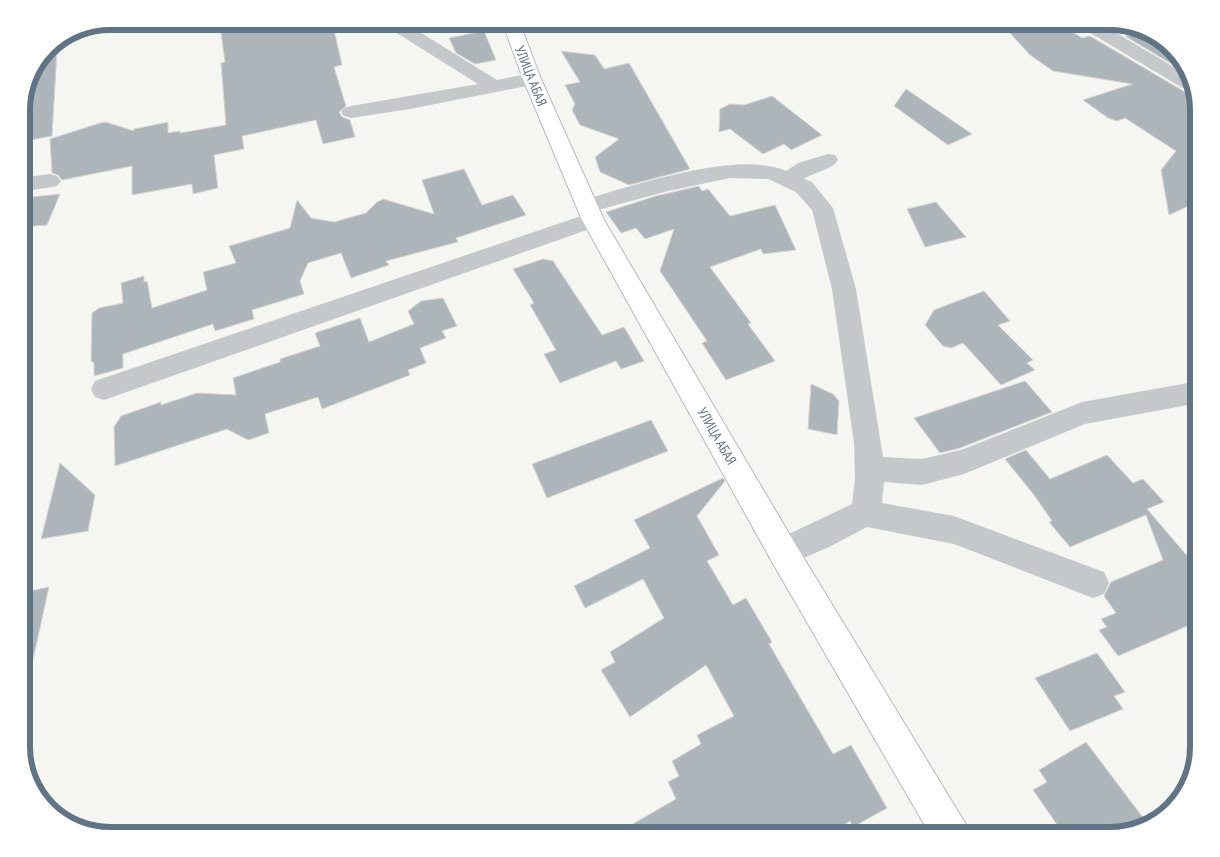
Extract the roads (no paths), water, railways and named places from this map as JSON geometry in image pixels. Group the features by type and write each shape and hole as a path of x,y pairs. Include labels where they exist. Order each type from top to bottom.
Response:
{"main road":[{"name":"УЛИЦА АБАЯ","path":"513,30 532,79 590,213 783,552 947,827"}],"street":[{"path":"404,30 495,87"},
{"path":"1098,30 1185,81"},
{"path":"351,112 410,103 532,79"},
{"path":"789,179 805,168 828,160"},
{"path":"104,389 667,184 730,171 771,172 804,187 822,208 844,289 870,469 869,499 865,513"},
{"path":"30,184 50,181"},
{"path":"870,469 922,472 964,462 1082,413 1190,394"},
{"path":"783,552 865,513 954,530 1093,584"}]}
